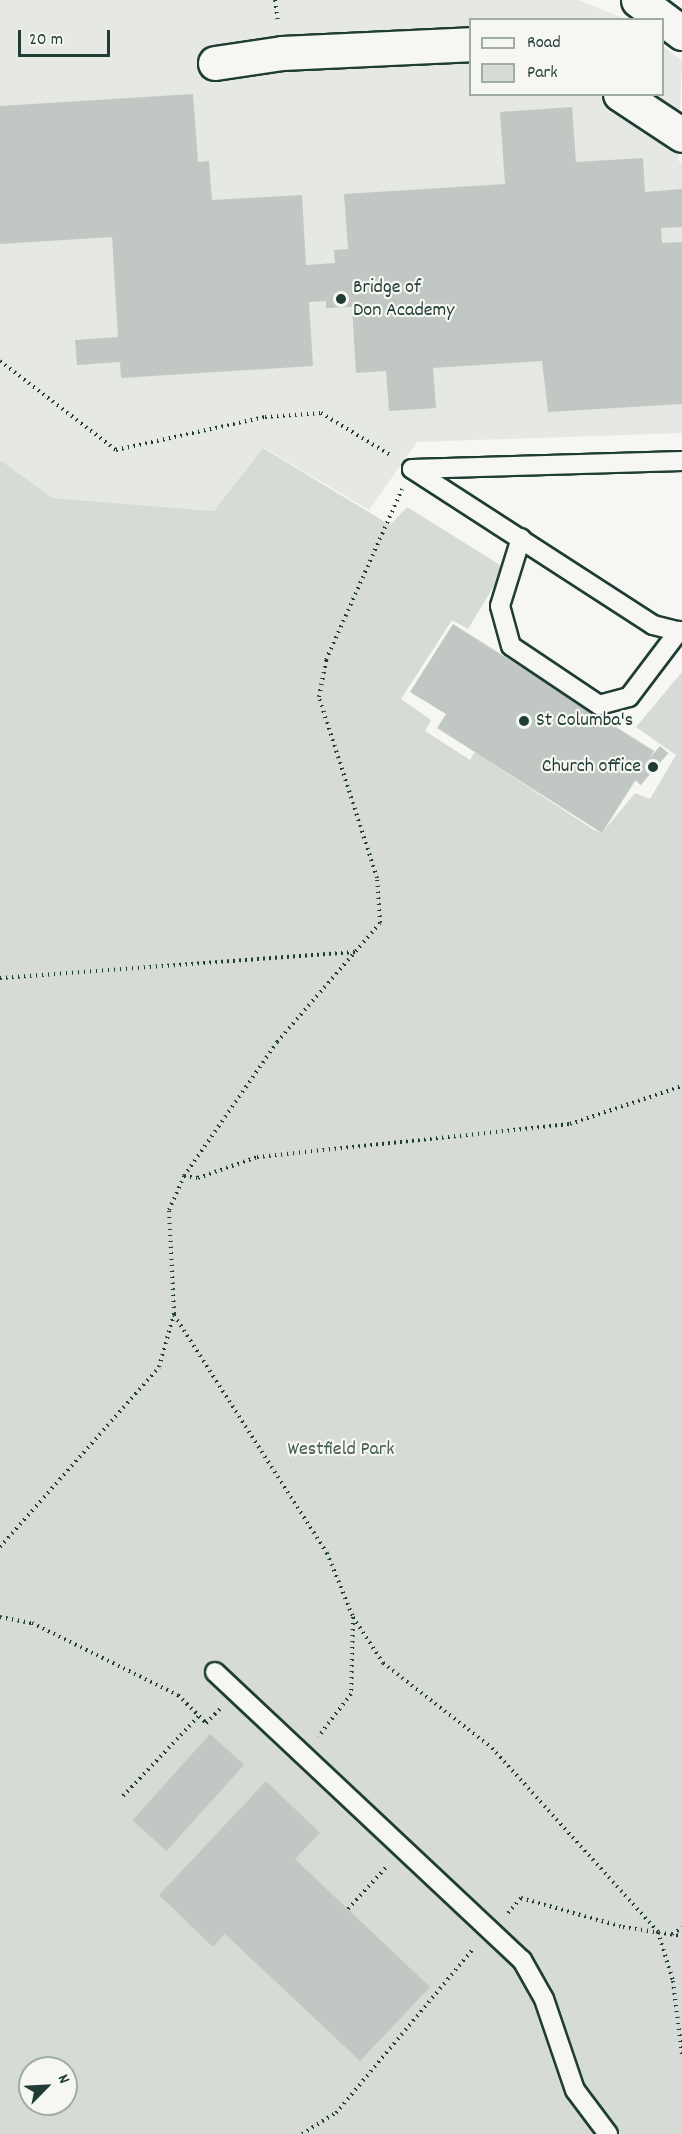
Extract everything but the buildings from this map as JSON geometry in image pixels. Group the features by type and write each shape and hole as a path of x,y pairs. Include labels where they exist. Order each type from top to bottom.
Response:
{"street":[{"path":"638,0 662,18"},
{"path":"664,20 682,33"},
{"path":"215,63 282,53 469,44"},
{"path":"624,96 682,135"}],"lane":[{"path":"412,469 682,461"},
{"path":"412,469 521,538 653,625 680,631 629,697 599,705 511,646 500,606 521,538"},
{"path":"215,1672 493,1928 522,1960 544,1999 575,2090 608,2134"}],"path":[{"path":"0,361 116,450 265,417 321,413 412,469 326,660 319,697 377,878 380,923 359,952 277,1042 184,1176 169,1210 174,1314 159,1367 0,1546"},
{"path":"0,978 359,952"},
{"path":"184,1176 198,1178 257,1157 570,1124 682,1086"},
{"path":"174,1314 280,1473 327,1553 353,1617 382,1663 492,1748 658,1932 673,1981 682,2055"},
{"path":"0,1617 32,1623 178,1695 206,1723 236,1691"},
{"path":"303,1753 351,1694 353,1617"},
{"path":"123,1796 199,1716"},
{"path":"348,1909 405,1847"},
{"path":"302,2134 336,2113 521,1898 682,1936"},
{"path":"671,1934 682,1928"}],"shaded area":[{"name":"Bridge of Don Academy","path":"0,0 579,0 623,18 469,18 469,96 664,96 664,47 682,61 678,160 682,164 682,433 417,442 369,510 264,448 214,511 53,498 0,460"}],"green space":[{"name":"Westfield Park","path":"263,448 390,525 407,507 505,568 468,629 452,620 401,699 431,720 425,731 470,760 475,752 602,833 635,793 650,799 676,755 636,727 682,672 682,2134 0,2134 0,460 53,498 214,511"}],"place":[{"name":"Bridge of Don Academy","path":"341,299"},
{"name":"St Columba's","path":"524,721"},
{"name":"Church office","path":"653,767"}]}
